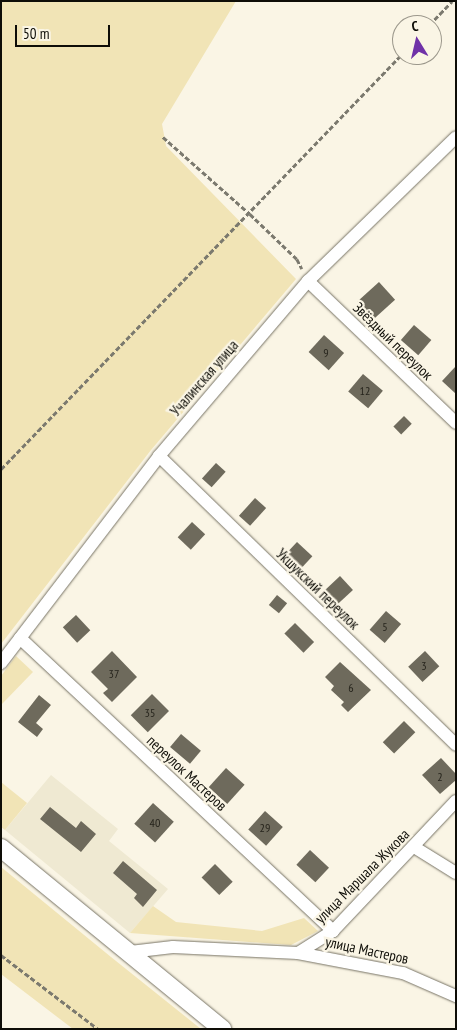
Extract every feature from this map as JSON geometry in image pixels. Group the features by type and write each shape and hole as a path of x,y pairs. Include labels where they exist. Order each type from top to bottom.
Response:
{"main road":[{"path":"1,848 222,1029"}],"street":[{"name":"Учалинская улица","path":"1,663 159,456 308,282 456,137"},
{"name":"Звёздный переулок","path":"308,282 456,423"},
{"name":"Укшукский переулок","path":"159,456 456,745"},
{"name":"переулок Мастеров","path":"20,638 333,932"},
{"name":"улица Маршала Жукова","path":"298,952 333,932 414,848 456,801"},
{"path":"414,848 456,873"},
{"path":"130,952 173,947 298,952"},
{"name":"улица Мастеров","path":"298,952 403,973 456,996"}],"path":[{"path":"439,15 452,1"},
{"path":"1,469 250,214 392,65"},
{"path":"163,137 250,214 297,259 308,282"},
{"path":"1,955 98,1029"}],"shaded area":[{"path":"1,1 236,1 162,124 166,146 296,279 151,450 1,644"},
{"path":"16,656 33,672 1,705 1,676"},
{"path":"51,775 118,829 109,841 168,889 130,933 5,830"},
{"path":"1,782 27,803 5,830 1,827"},
{"path":"1,867 201,1029 73,1029 1,974"},
{"path":"153,906 176,922 262,931 304,918 318,931 291,945 130,933"}],"building":[{"path":"379,282 395,300 374,319 357,301"},
{"path":"414,325 431,340 418,355 401,340"},
{"path":"324,335 344,353 329,370 309,352"},
{"path":"456,366 456,394 442,381"},
{"path":"363,374 383,391 368,408 348,392"},
{"path":"404,416 412,424 401,434 393,427"},
{"path":"216,463 226,472 212,487 202,479"},
{"path":"255,498 266,508 250,526 239,516"},
{"path":"192,522 205,534 191,550 178,537"},
{"path":"297,542 312,556 297,573 281,559"},
{"path":"340,576 353,590 338,604 325,590"},
{"path":"277,595 287,603 279,613 269,605"},
{"path":"386,611 401,624 385,643 370,630"},
{"path":"76,615 90,630 77,643 63,627"},
{"path":"295,623 314,642 303,653 284,634"},
{"path":"112,651 137,677 112,702 103,693 108,689 91,672"},
{"path":"425,651 439,666 423,682 408,667"},
{"path":"340,662 371,690 348,712 341,705 344,702 331,690 334,686 325,677"},
{"path":"152,694 169,711 148,732 131,715"},
{"path":"39,695 51,705 36,723 43,729 37,737 18,722"},
{"path":"404,721 415,732 394,754 383,742"},
{"path":"181,734 201,751 190,764 170,747"},
{"path":"441,758 456,774 456,780 440,794 422,775"},
{"path":"226,768 245,785 227,804 209,787"},
{"path":"153,803 174,822 155,843 134,824"},
{"path":"50,807 76,828 81,821 96,834 81,852 40,819"},
{"path":"265,811 283,827 266,846 248,830"},
{"path":"310,850 329,868 315,882 296,865"},
{"path":"123,861 157,890 143,907 134,898 137,894 113,873"},
{"path":"215,864 233,882 219,895 202,877"}]}
